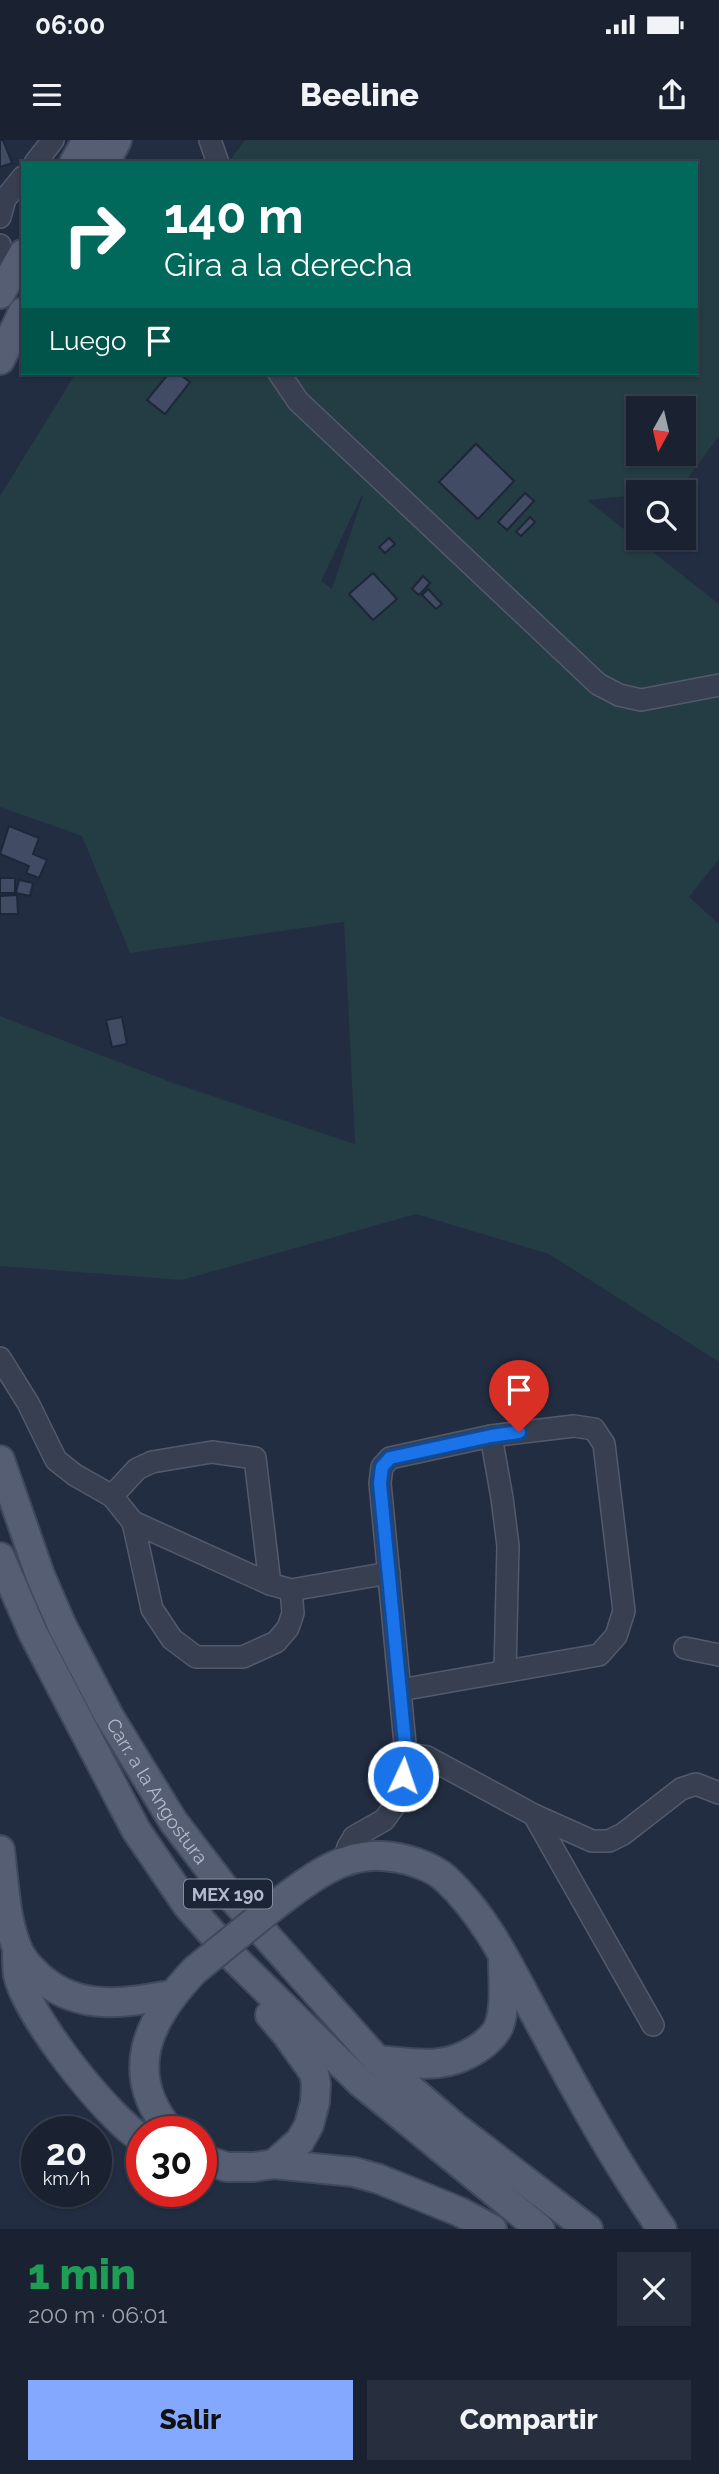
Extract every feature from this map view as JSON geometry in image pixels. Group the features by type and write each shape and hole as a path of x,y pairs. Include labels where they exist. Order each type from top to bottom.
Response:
{"main road":[{"path":"75,161 87,140"},
{"path":"106,161 117,140"},
{"path":"4,287 21,257"},
{"path":"0,360 21,316"},
{"name":"Carr. a la Angostura","path":"0,1460 40,1575 62,1626 109,1716 173,1821 228,1894 377,2060 455,2127 588,2229"},
{"name":"Carr. a la Angostura","path":"0,1557 33,1633 136,1830 187,1905 236,1959 360,2082 540,2229"},
{"path":"0,1850 19,1976 39,2020 56,2046 108,2108 126,2124"},
{"path":"159,2116 146,2091 143,2066 147,2038 170,1995 195,1970 308,1881 344,1861 363,1856 383,1856 414,1862 443,1876 473,1907 502,1954 602,2138 662,2229"},
{"path":"16,1947 28,1967 66,1995 107,2004 170,1995"},
{"path":"377,2060 444,2064 461,2059 484,2045 498,2027 504,2001 502,1954"},
{"path":"236,1959 246,1987 287,2035 314,2073 315,2102 309,2125 300,2141 274,2164"},
{"path":"217,2165 254,2168 274,2164 329,2169 379,2179 460,2212 492,2229"}],"street":[{"path":"36,161 52,140"},
{"path":"210,140 217,161"},
{"path":"0,217 5,199 21,179"},
{"path":"0,245 4,287"},
{"path":"279,375 298,401 598,684 619,695 640,700 719,685"},
{"path":"0,1358 28,1403 56,1460 75,1475 112,1496 133,1522 152,1609 172,1639 196,1657 243,1657 276,1642 288,1628 293,1613 291,1590"},
{"path":"344,1861 354,1837 384,1821 400,1798 406,1754 380,1483 382,1467 390,1458 491,1436 574,1426 594,1429 604,1444 624,1611 616,1636 599,1655 400,1690"},
{"path":"491,1436 508,1546 505,1671"},
{"path":"112,1496 137,1469 152,1462 212,1452 255,1458 270,1584"},
{"path":"133,1522 270,1584 291,1590 388,1573"},
{"path":"685,1648 719,1656"},
{"path":"406,1754 427,1757 534,1815 592,1841 609,1841 623,1833 681,1789 696,1784 719,1793"},
{"path":"534,1815 653,2025"}],"shaded area":[{"path":"245,140 719,140 719,436 686,480 626,480 626,496 587,500 626,531 626,550 650,550 719,604 719,859 689,897 719,924 719,1362 549,1254 416,1214 182,1280 0,1266 0,1016 173,1083 355,1144 344,922 130,953 82,836 0,807 0,496 75,375 698,375 698,161 229,161","holes":["362,495 363,496 332,589 321,581"]}],"building":[{"path":"0,140 3,140 12,163 0,167"},
{"path":"167,375 181,375 190,382 165,414 147,400"},
{"path":"476,444 514,481 478,519 439,482"},
{"path":"525,493 534,501 507,530 498,522"},
{"path":"530,517 535,522 521,536 516,532"},
{"path":"389,538 395,544 385,553 379,547"},
{"path":"373,573 397,599 373,620 349,594"},
{"path":"423,576 430,583 419,595 412,589"},
{"path":"428,589 442,604 436,609 422,595"},
{"path":"9,826 39,838 33,854 47,860 39,878 26,873 29,866 0,854"},
{"path":"0,878 15,878 15,893 0,893"},
{"path":"19,880 33,883 30,896 16,893"},
{"path":"17,895 18,914 0,914 0,896"},
{"path":"122,1017 127,1044 112,1047 106,1020"}],"route":[{"path":"403,1776 406,1754 380,1483 382,1467 390,1458 519,1432"}]}
